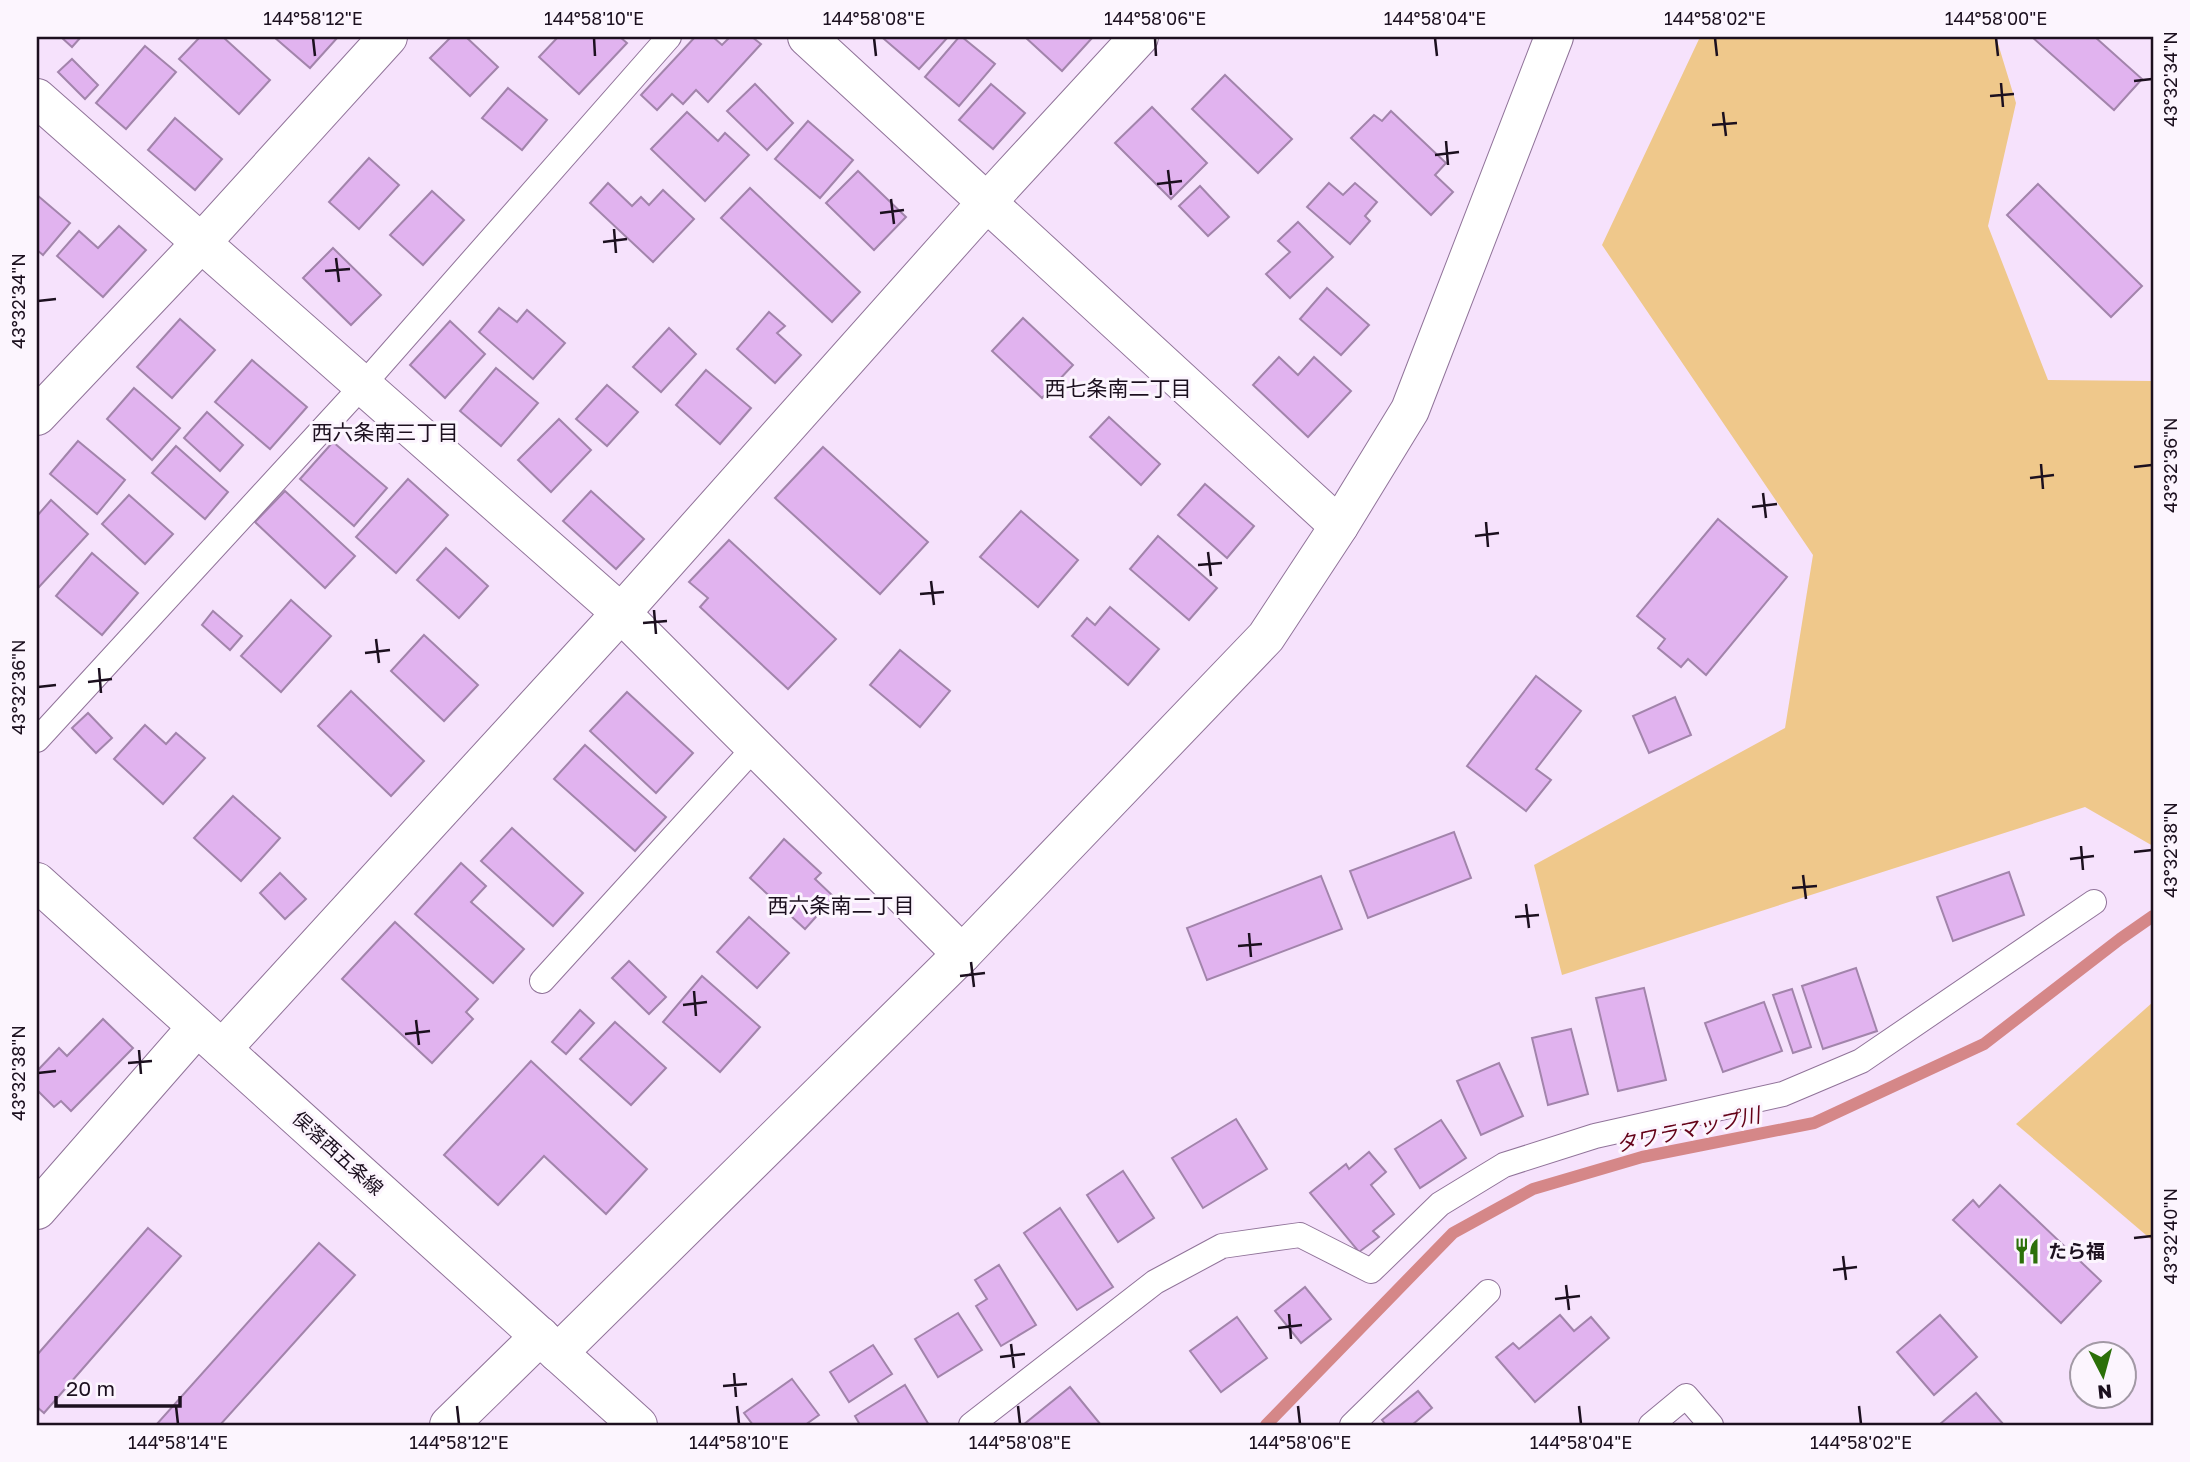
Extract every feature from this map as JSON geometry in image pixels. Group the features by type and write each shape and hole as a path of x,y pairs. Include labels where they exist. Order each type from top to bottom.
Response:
{"street":[{"path":"37,416 201,243 388,37"},
{"path":"807,37 1339,526"},
{"path":"37,1210 210,1038 621,613 987,202 1139,37"},
{"path":"449,1425 549,1344 962,954 1266,637 1339,526 1410,410 1554,37"},
{"path":"37,98 621,613 962,954"},
{"name":"俣落西五条線","path":"37,882 638,1425"}],"lane":[{"path":"37,740 363,385 669,37"},
{"path":"542,982 755,747"},
{"path":"971,1425 1155,1282 1222,1246 1300,1235 1371,1271 1440,1204 1504,1165 1595,1136 1783,1094 1861,1061 2094,902"},
{"path":"1352,1425 1488,1292"},
{"path":"1651,1425 1686,1396 1711,1425"}],"shaded area":[{"path":"1700,37 1996,37 2016,103 1988,226 2048,380 2153,381 2153,846 2085,807 1562,975 1534,865 1785,728 1813,555 1602,245"},
{"path":"2153,1002 2153,1241 2016,1124"}],"building":[{"path":"61,37 81,37 72,47"},
{"path":"200,37 223,37 270,80 239,114 179,59"},
{"path":"274,37 338,37 310,68"},
{"path":"451,37 466,37 498,67 470,96 430,58"},
{"path":"558,37 620,37 627,43 579,94 539,57"},
{"path":"695,37 713,37 722,45 730,37 752,37 761,44 708,102 696,90 683,104 672,94 657,110 641,95"},
{"path":"948,37 919,69 884,39"},
{"path":"959,37 995,64 959,106 925,77"},
{"path":"1025,37 1093,37 1062,71"},
{"path":"2032,37 2095,37 2142,79 2114,110"},
{"path":"145,46 176,72 126,129 96,103"},
{"path":"72,59 98,85 85,99 58,72"},
{"path":"1225,75 1292,139 1258,173 1192,109"},
{"path":"755,84 793,123 767,150 727,111"},
{"path":"991,84 1025,113 993,149 959,120"},
{"path":"508,88 547,120 522,150 482,118"},
{"path":"1152,107 1207,163 1171,199 1115,143"},
{"path":"1391,111 1446,163 1435,175 1453,192 1431,215 1351,138 1374,115 1382,121"},
{"path":"687,112 718,141 725,133 749,155 705,201 651,149"},
{"path":"175,118 222,159 195,190 148,150"},
{"path":"808,121 853,160 820,198 775,159"},
{"path":"369,158 399,185 359,229 329,202"},
{"path":"858,171 906,217 874,250 826,203"},
{"path":"608,183 632,206 641,197 649,205 663,190 694,219 653,262 590,203"},
{"path":"1329,183 1343,195 1355,183 1377,202 1365,216 1370,221 1350,244 1307,207"},
{"path":"2038,184 2142,286 2111,317 2007,215"},
{"path":"1200,186 1229,217 1208,236 1179,206"},
{"path":"750,188 860,292 832,322 721,218"},
{"path":"432,191 464,220 423,265 390,235"},
{"path":"37,195 70,223 43,255 37,250"},
{"path":"1298,222 1333,257 1290,298 1266,274 1290,252 1278,241"},
{"path":"119,226 146,250 103,297 57,256 79,231 98,248"},
{"path":"333,248 381,295 351,325 303,278"},
{"path":"1327,288 1369,325 1341,355 1300,319"},
{"path":"499,308 517,322 527,310 565,343 533,379 479,332"},
{"path":"769,312 785,326 777,333 801,355 775,383 737,349"},
{"path":"1023,318 1073,365 1042,398 992,351"},
{"path":"180,319 215,350 172,398 137,367"},
{"path":"450,321 485,354 445,398 410,365"},
{"path":"669,328 696,354 661,392 633,367"},
{"path":"1279,357 1298,375 1314,357 1351,391 1308,437 1253,385"},
{"path":"252,360 307,407 270,449 215,402"},
{"path":"496,368 538,403 501,446 460,411"},
{"path":"706,370 751,408 720,444 676,405"},
{"path":"607,385 638,412 607,446 576,419"},
{"path":"134,388 180,428 152,460 107,419"},
{"path":"207,412 243,445 220,471 184,438"},
{"path":"1109,417 1160,464 1141,485 1090,437"},
{"path":"559,419 591,450 551,492 518,460"},
{"path":"78,441 125,480 97,514 50,474"},
{"path":"333,442 387,488 354,526 300,479"},
{"path":"176,446 228,492 205,519 152,473"},
{"path":"823,447 928,542 880,594 775,498"},
{"path":"408,479 448,515 396,573 356,537"},
{"path":"1205,484 1254,526 1227,558 1178,515"},
{"path":"285,491 355,556 325,588 255,522"},
{"path":"591,491 644,539 616,569 563,521"},
{"path":"129,495 173,534 145,564 102,524"},
{"path":"51,500 88,534 39,587 37,516"},
{"path":"1021,511 1078,560 1038,607 980,557"},
{"path":"1718,519 1787,577 1706,675 1688,659 1681,667 1658,648 1665,639 1637,616"},
{"path":"1158,536 1217,588 1189,620 1130,569"},
{"path":"729,540 836,639 788,689 700,607 708,598 689,582"},
{"path":"446,548 488,586 459,618 417,580"},
{"path":"92,553 138,593 102,635 56,596"},
{"path":"291,600 331,636 281,692 241,656"},
{"path":"1110,607 1159,649 1128,685 1072,636 1087,618 1095,625"},
{"path":"213,611 242,636 230,650 202,625"},
{"path":"424,635 478,685 444,721 391,671"},
{"path":"900,650 950,691 920,727 870,685"},
{"path":"1536,676 1581,711 1536,769 1551,780 1526,811 1467,766"},
{"path":"351,691 424,761 391,796 318,726"},
{"path":"627,692 693,753 656,793 590,731"},
{"path":"1675,697 1691,735 1649,753 1633,716"},
{"path":"88,713 112,738 96,753 72,728"},
{"path":"145,725 166,744 176,733 205,758 163,804 114,759"},
{"path":"585,745 666,817 635,851 554,779"},
{"path":"233,796 280,838 241,881 194,838"},
{"path":"512,828 583,893 553,926 481,861"},
{"path":"1454,832 1471,878 1368,918 1350,871"},
{"path":"784,839 821,873 815,879 834,897 805,929 750,878"},
{"path":"461,863 486,886 471,902 524,949 493,983 415,914"},
{"path":"2009,872 2024,915 1953,941 1937,897"},
{"path":"280,873 306,899 285,919 260,893"},
{"path":"1321,876 1342,929 1207,980 1187,928"},
{"path":"749,917 789,953 757,988 717,952"},
{"path":"395,922 478,999 466,1012 473,1019 432,1063 342,979"},
{"path":"629,961 666,997 649,1014 612,978"},
{"path":"1856,968 1877,1031 1823,1049 1802,986"},
{"path":"702,976 760,1027 720,1072 663,1022"},
{"path":"1644,988 1666,1080 1618,1091 1596,998"},
{"path":"1792,989 1811,1047 1793,1053 1773,995"},
{"path":"1764,1002 1782,1051 1723,1072 1705,1023"},
{"path":"580,1010 594,1023 566,1054 552,1042"},
{"path":"103,1019 133,1048 71,1111 61,1101 54,1107 37,1090 37,1071 59,1048 67,1056"},
{"path":"615,1022 666,1068 631,1105 580,1059"},
{"path":"1571,1029 1588,1094 1548,1105 1532,1038"},
{"path":"531,1061 647,1169 606,1214 544,1156 498,1205 444,1155"},
{"path":"1499,1063 1523,1116 1481,1135 1457,1081"},
{"path":"1236,1119 1267,1169 1203,1208 1172,1158"},
{"path":"1441,1120 1466,1158 1420,1188 1395,1149"},
{"path":"1369,1152 1386,1172 1371,1185 1394,1214 1373,1231 1379,1237 1359,1252 1310,1193 1346,1164 1349,1169"},
{"path":"1123,1171 1154,1218 1118,1242 1087,1195"},
{"name":"たら福","path":"2000,1185 2101,1281 2061,1323 1953,1220 1973,1200 1979,1207"},
{"path":"1060,1208 1113,1287 1077,1310 1024,1233"},
{"path":"148,1228 181,1256 44,1413 37,1407 37,1355"},
{"path":"319,1243 355,1275 220,1425 156,1425"},
{"path":"999,1265 1036,1325 1001,1346 976,1306 987,1299 975,1280"},
{"path":"1305,1287 1331,1319 1301,1343 1275,1311"},
{"path":"958,1313 982,1350 938,1377 915,1339"},
{"path":"1560,1315 1574,1331 1591,1317 1609,1338 1535,1402 1496,1357 1513,1343 1519,1349"},
{"path":"1940,1315 1977,1357 1934,1395 1897,1352"},
{"path":"1237,1317 1267,1358 1221,1392 1190,1351"},
{"path":"873,1345 892,1374 849,1402 830,1372"},
{"path":"792,1379 819,1415 805,1425 753,1425 744,1413"},
{"path":"905,1385 929,1425 860,1425 855,1416"},
{"path":"1070,1387 1101,1425 1023,1425"},
{"path":"1418,1391 1432,1408 1412,1425 1386,1425 1382,1420"},
{"path":"1976,1393 2004,1425 1939,1425"}],"waterway":[{"name":"タワラマップ川","path":"1266,1425 1453,1233 1533,1189 1642,1157 1814,1123 1984,1044 2153,916"}],"place":[{"name":"たら福","path":"2027,1251"}],"district":[{"name":"西七条南二丁目","path":"1118,389"},
{"name":"西六条南三丁目","path":"385,433"},
{"name":"西六条南二丁目","path":"841,906"}]}
